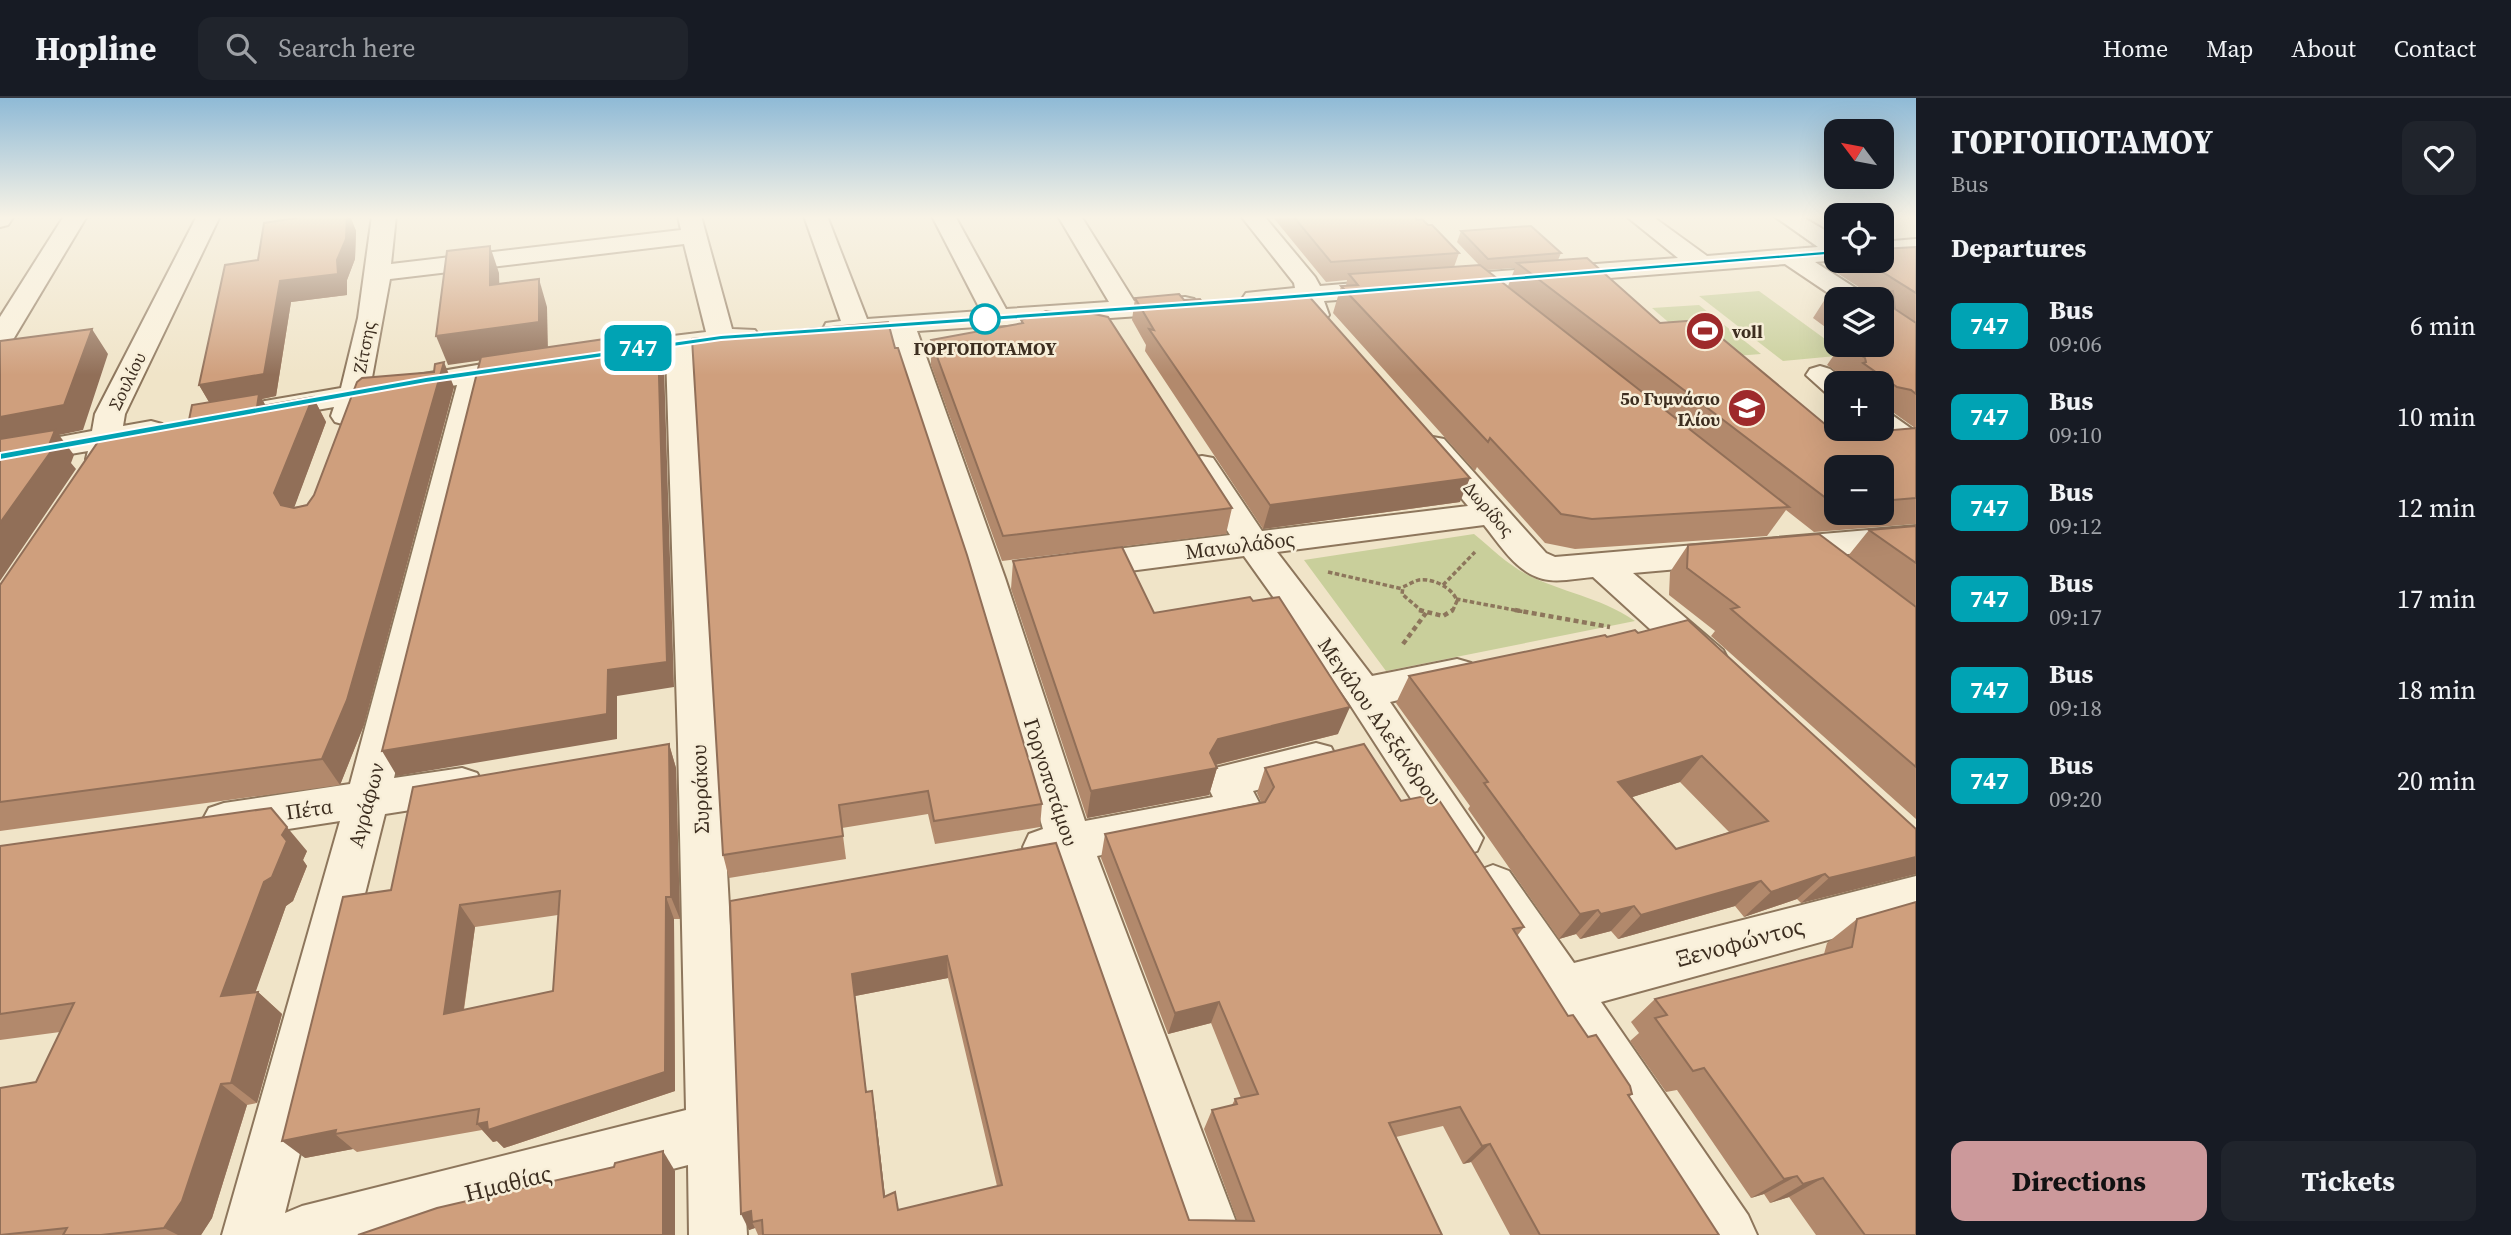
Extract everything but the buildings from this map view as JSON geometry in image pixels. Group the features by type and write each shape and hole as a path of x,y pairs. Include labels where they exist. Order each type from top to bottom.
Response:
{"street":[{"path":"0,338 43,269"},
{"name":"Σουλίου","path":"88,481 103,458 110,414 182,269"},
{"name":"Ζίτσης","path":"336,444 354,394 379,269"},
{"path":"379,273 405,269"},
{"path":"703,269 721,338"},
{"path":"835,269 857,328"},
{"path":"972,269 998,318"},
{"path":"1094,269 1118,322"},
{"path":"1295,269 1306,282 1313,311 1331,331"},
{"path":"1465,269 1508,306"},
{"path":"816,331 998,318 1118,322 1218,302 1626,269"},
{"path":"1809,269 1836,287"},
{"name":"Γοργοποτάμου","path":"901,325 1014,575 1070,843 1212,1235"},
{"path":"238,415 566,358 679,342 775,334"},
{"name":"Συρράκου","path":"679,342 679,747 724,902 713,1131 718,1235"},
{"name":"Αγράφων","path":"251,1235 367,801 475,372"},
{"name":"Δωρίδος","path":"1412,422 1534,561 1550,569 1600,564"},
{"path":"0,457 173,426"},
{"path":"1894,431 1916,447"},
{"name":"Μεγάλου Αλεξάνδρου","path":"1185,438 1259,552 1363,693 1728,1235"},
{"name":"Μανωλάδος","path":"1014,575 1259,552 1494,513"},
{"path":"1772,520 1835,569"},
{"path":"1600,564 1916,537"},
{"path":"1600,564 1734,683"},
{"path":"1632,635 1674,627"},
{"path":"1363,693 1497,664"},
{"path":"1002,855 1241,810 1226,781 1393,740"},
{"name":"Πέτα","path":"190,826 367,801 500,778"},
{"name":"Ξενοφώντος","path":"1564,989 1916,896"},
{"name":"Ημαθίας","path":"302,1235 713,1131"}],"path":[{"path":"1259,552 1281,561 1403,589"},
{"path":"1403,589 1410,582 1432,581 1443,586 1456,599 1605,625 1632,635"},
{"path":"1403,589 1406,602 1426,613 1449,613 1455,607 1456,599"}],"green space":[{"path":"1759,291 1824,338 1826,357 1783,361 1699,296"},
{"name":"voll","path":"1699,305 1761,354 1710,358 1652,308"},
{"path":"1474,534 1526,574 1608,606 1635,621 1386,671 1304,560"}],"bus line":[{"name":"747","path":"0,457 426,380 679,342 1630,269"}],"place":[{"name":"ΓΟΡΓΟΠΟΤΑΜΟΥ","path":"985,319"},
{"name":"voll","path":"1705,331"},
{"name":"5ο Γυμνάσιο Ιλίου","path":"1747,408"}]}
